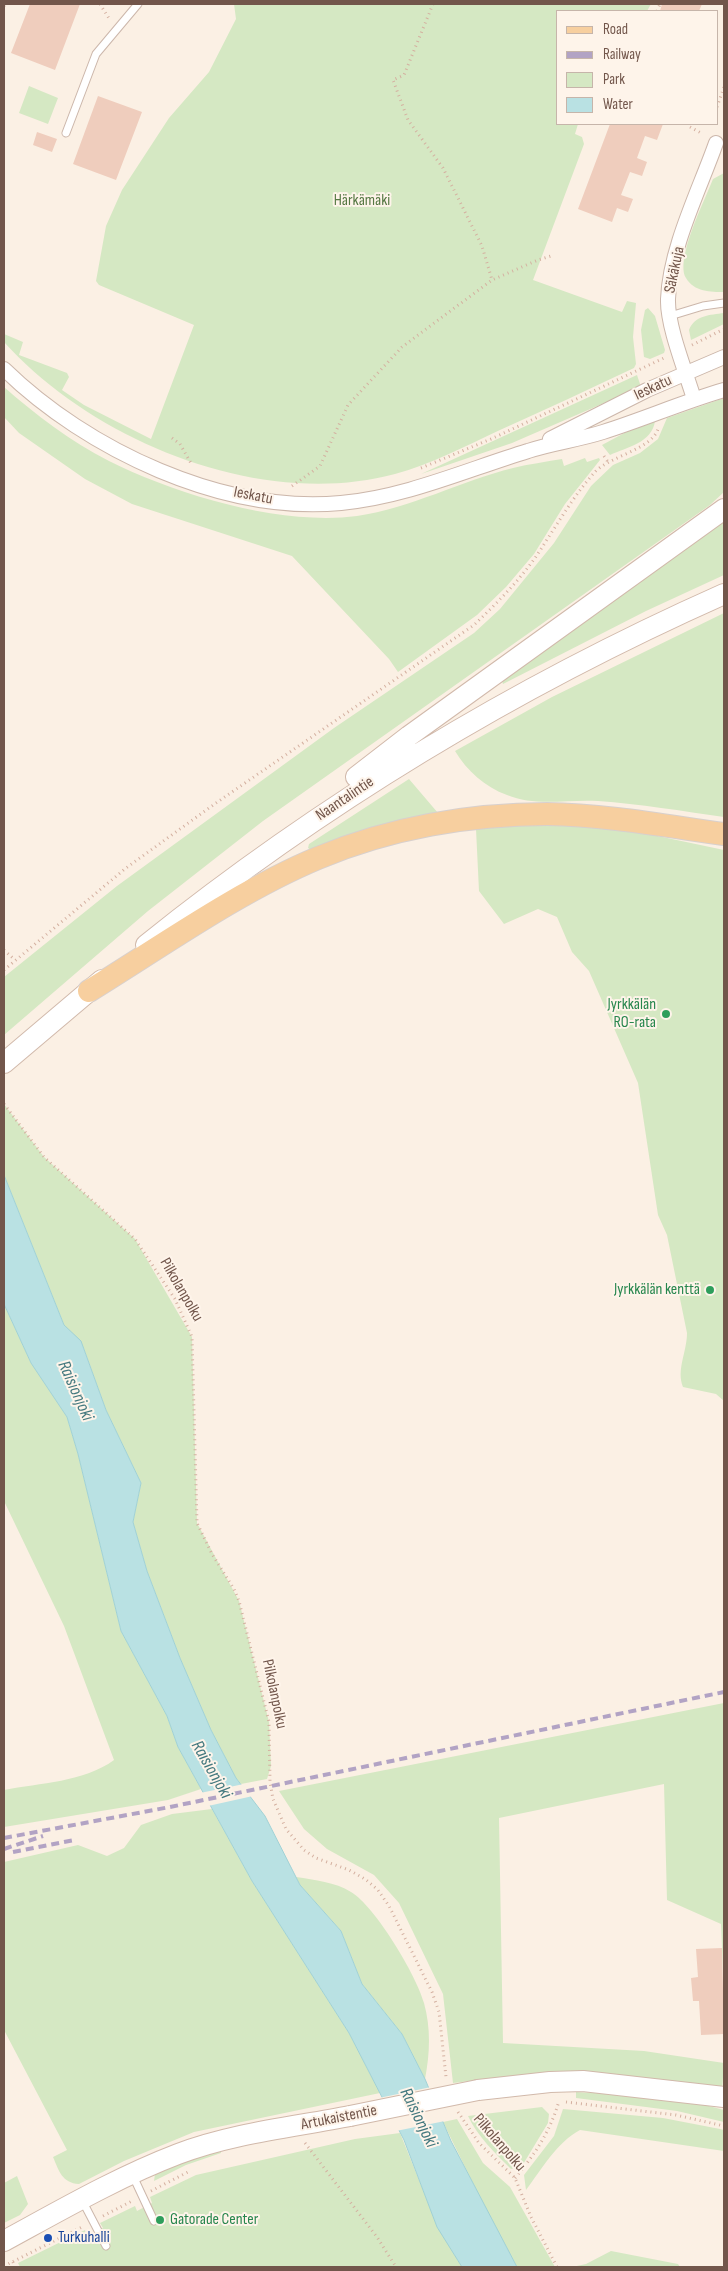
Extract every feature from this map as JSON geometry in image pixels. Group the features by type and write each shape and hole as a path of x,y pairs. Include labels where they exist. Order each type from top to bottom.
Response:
{"main road":[{"path":"264,854 409,736 724,509"},
{"name":"Naantalintie","path":"7,1059 216,888 368,783 460,727 586,659 724,594"},
{"path":"88,991 227,906 288,872 319,858 403,831 465,819 548,814 601,818 724,834"},
{"name":"Artukaistentie","path":"4,2240 132,2174 179,2154 214,2143 478,2090 550,2082 583,2081 724,2097"}],"street":[{"name":"Säkäkuja","path":"694,399 670,316 668,300 677,250 711,139"},
{"name":"Ieskatu","path":"530,450 686,373 724,357"},
{"name":"Ieskatu","path":"4,369 58,414 105,445 207,487 255,498 319,504 373,499 442,480 530,450 604,432 724,390"}],"lane":[{"path":"66,133 96,54 138,4"},
{"path":"670,316 703,306 724,303"},
{"path":"132,2174 154,2221"},
{"path":"82,2199 106,2246"}],"path":[{"path":"434,4 404,75 393,80 408,120 443,168 482,246 492,280"},
{"path":"718,104 724,87"},
{"path":"690,127 711,139"},
{"path":"301,487 290,486 320,466 348,405 402,346 492,280 551,256"},
{"path":"696,342 724,329"},
{"path":"412,472 491,439 667,357"},
{"path":"4,970 126,868 249,780 474,625 515,583 594,472 608,462 651,440 657,432 660,422"},
{"path":"172,438 180,444 192,466"},
{"path":"604,456 608,462"},
{"path":"186,464 201,469"},
{"path":"4,950 15,960"},
{"name":"Pilkolanpolku","path":"4,1104 44,1157 135,1239 184,1316 192,1337 197,1523 239,1601 270,1722 270,1782 273,1799 286,1829 304,1850 316,1858 350,1870 365,1879 378,1890 389,1906 432,1992 439,2012 447,2081"},
{"path":"551,2101 676,2115 724,2126"},
{"path":"515,2178 534,2155 551,2127 559,2101"},
{"name":"Pilkolanpolku","path":"456,2107 466,2128 515,2178 531,2217 557,2267"},
{"path":"312,2141 304,2143 377,2237 396,2267"},
{"path":"4,2266 193,2170"},
{"path":"13,2262 16,2267"}],"green space":[{"name":"Härkämäki","path":"234,4 651,4 648,10 556,10 556,125 578,125 575,134 582,137 584,144 533,280 622,312 627,301 636,303 633,337 636,364 634,368 422,465 395,474 344,483 290,483 237,474 183,459 132,437 84,410 41,378 4,342 4,334 23,342 19,355 67,373 69,377 62,390 84,405 151,439 194,325 99,285 96,281 106,226 122,190 169,118 209,72 236,19"},
{"path":"29,86 58,98 48,124 19,113"},
{"path":"724,173 724,292 708,291 698,289 689,283 684,269 684,257 692,229 713,179"},
{"path":"648,308 655,316 665,350 664,353 650,359 644,357 641,330 645,310"},
{"path":"724,313 724,324 691,340 689,330 695,321 713,314"},
{"path":"637,375 641,387 512,443 421,474"},
{"path":"4,387 67,436 109,461 136,474 197,496 263,512 327,518 357,516 397,507 494,473 519,467 562,459 564,466 585,458 587,462 599,458 600,460 565,504 534,554 506,587 477,615 398,672 389,659 292,556 132,504 85,479 19,433 4,417"},
{"path":"724,398 724,492 710,505 263,821 148,911 4,1035 4,977 117,886 334,728 474,633 500,609 554,543 591,486 613,465 640,453 658,439 667,418"},
{"path":"655,421 649,434 631,447 610,455 602,445 630,430"},
{"path":"724,521 724,575 646,611 503,684 502,681"},
{"path":"724,613 724,817 614,802 540,802 518,799 499,792 484,783 471,772 455,751 552,697"},
{"path":"409,779 438,813 311,850 308,848 309,844"},
{"path":"527,822 634,831 724,850 724,1401 716,1394 683,1387 681,1381 681,1367 687,1333 667,1235 658,1215 638,1083 589,971 572,952 557,917 538,909 504,924 479,891 476,829"},
{"path":"4,1104 44,1157 135,1239 192,1337 197,1523 239,1601 269,1722 271,1766 267,1779 241,1784 236,1778 211,1730 180,1658 147,1571 133,1522 141,1483 106,1410 84,1349 64,1325 4,1175"},
{"path":"4,1304 31,1363 67,1417 78,1454 121,1631 167,1716 178,1747 201,1789 168,1800 4,1827 4,1790 76,1777 89,1773 114,1760 64,1626 4,1501"},
{"path":"724,1703 724,1997 721,1924 667,1900 664,1784 499,1818 503,2043 644,2051 724,2063 722,2091 594,2075 547,2072 453,2083 443,1994 399,1903 374,1875 327,1849 304,1829 279,1791"},
{"path":"212,1809 252,1881 349,2033 380,2093 194,2132 124,2161 79,2184 73,2183 65,2179 53,2157 67,2150 4,2030 4,1862 78,1845 107,1856 124,1848 141,1825 172,1814"},
{"path":"296,1877 318,1880 351,1892 372,1911 394,1943 413,1976 424,2003 429,2041 425,2079 402,2034 362,1984 341,1931 300,1885"},
{"path":"576,2092 651,2097 689,2102 724,2110 724,2122 677,2111 576,2098"},
{"path":"542,2107 549,2114 548,2123 522,2166 511,2169 482,2138 468,2116"},
{"path":"563,2109 663,2118 724,2130 724,2151 580,2130 557,2149 526,2190 524,2175 554,2136"},
{"path":"457,2119 483,2163 510,2187 555,2267 517,2267 482,2202 443,2122"},
{"path":"400,2133 438,2227 462,2267 20,2267 18,2263 85,2230 86,2237 103,2228 100,2223 135,2206 137,2211 152,2203 150,2197 196,2175 355,2139"},
{"path":"221,2151 221,2153 186,2165 154,2181 155,2174 185,2161"},
{"path":"17,2176 28,2204 20,2215 4,2223 4,2183"},
{"path":"611,2251 678,2264 680,2267 572,2267 586,2264"}],"water":[{"name":"Raisionjoki","path":"4,1175 64,1325 81,1341 106,1410 141,1483 133,1522 147,1571 180,1658 211,1730 236,1778 265,1816 300,1885 341,1931 362,1984 402,2034 425,2079 451,2141 517,2267 462,2267 437,2227 404,2140 349,2033 252,1881 178,1747 167,1716 121,1631 78,1454 67,1417 31,1363 4,1304"}],"pier":[{"path":"244,1784 253,1796 208,1806 200,1793"},
{"path":"431,2087 445,2121 396,2131 379,2098"}],"building":[{"path":"30,4 80,4 55,70 11,53"},
{"path":"662,4 702,4 699,10 660,10"},
{"path":"98,96 142,112 116,180 73,164"},
{"path":"610,125 663,125 657,140 645,136 637,158 647,162 642,176 630,172 621,195 633,199 628,212 617,208 612,222 578,209"},
{"path":"37,132 57,139 52,152 33,145"},
{"path":"722,1948 724,2034 701,2035 699,2001 693,2001 691,1978 698,1977 696,1949"}],"railway":[{"path":"4,1838 170,1807 724,1692"},
{"path":"4,1849 43,1836"},
{"path":"13,1852 74,1840"}],"place":[{"name":"Jyrkkälän RO-rata","path":"666,1014"},
{"name":"Jyrkkälän kenttä","path":"710,1290"},
{"name":"Gatorade Center","path":"160,2220"},
{"name":"Turkuhalli","path":"48,2238"}]}
